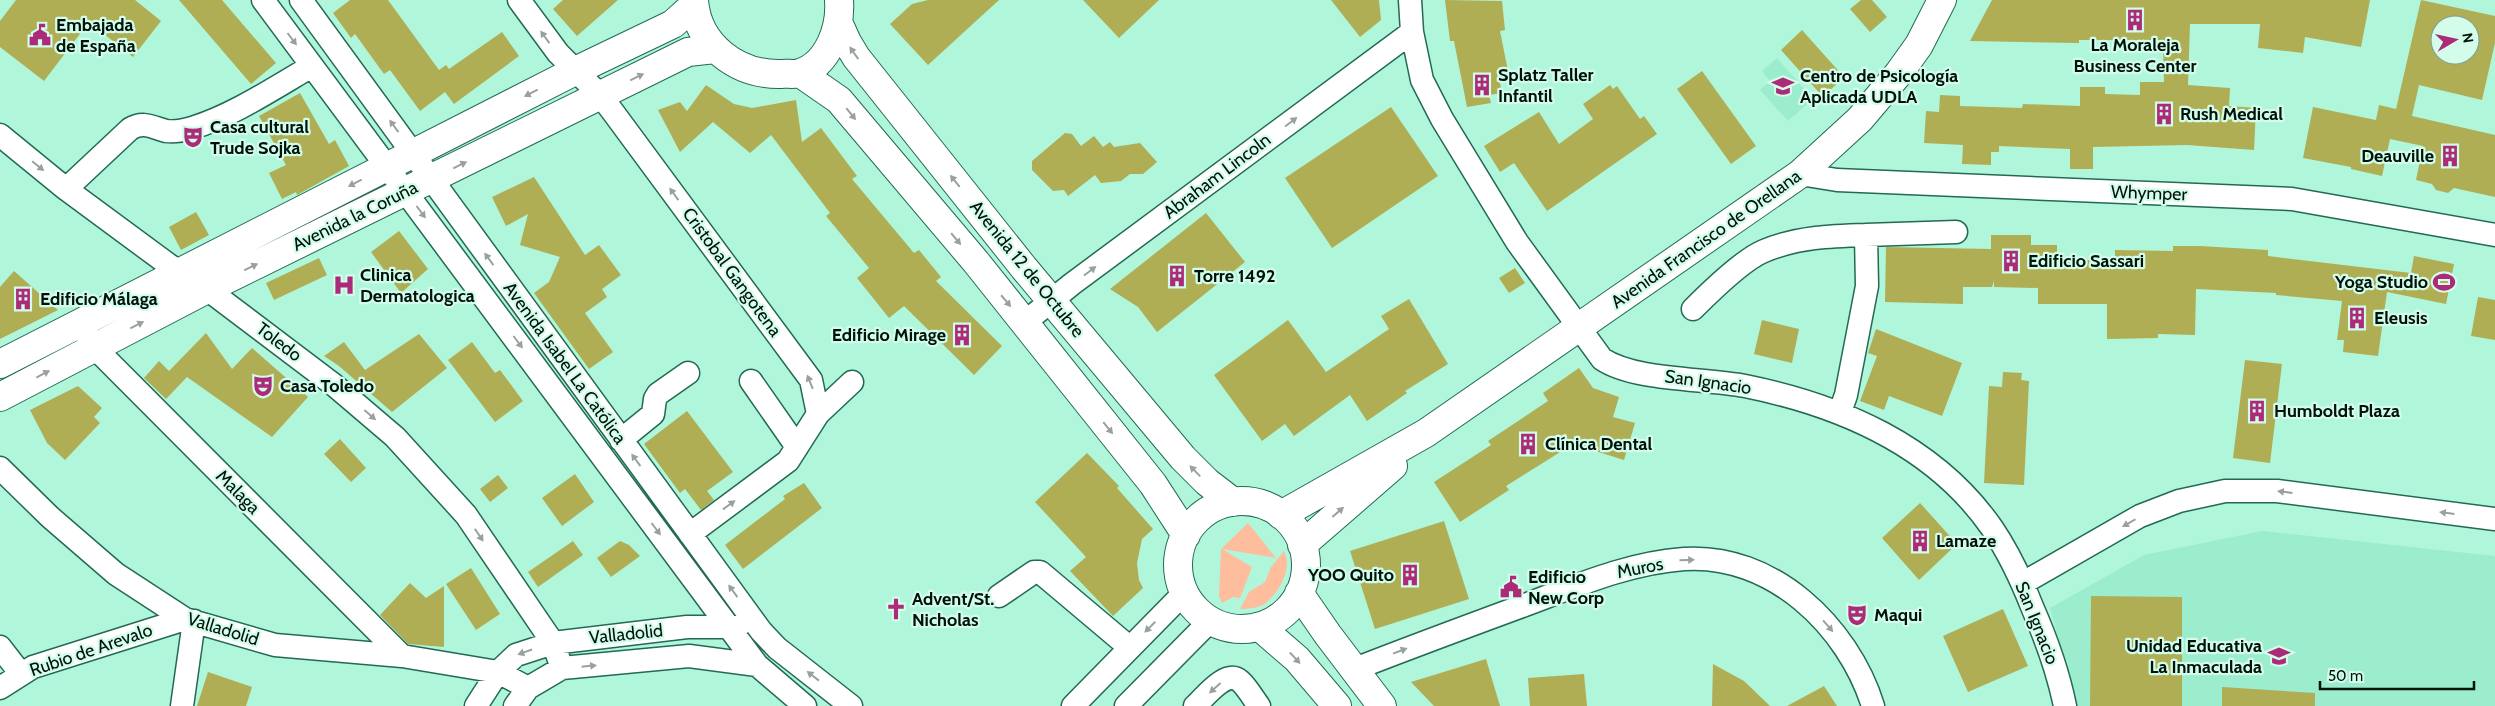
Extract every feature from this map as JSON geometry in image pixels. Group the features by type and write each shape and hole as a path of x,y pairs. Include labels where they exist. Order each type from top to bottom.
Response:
{"main road":[{"name":"Avenida Francisco de Orellana","path":"1281,515 1426,433 1800,174 1860,119 1899,73 1919,45 1942,0"},
{"name":"Avenida la Coruña","path":"0,364 575,71 673,24 694,2"},
{"path":"694,2 697,20 715,49 731,62 747,69 769,74 800,73 818,62 828,49 839,6"},
{"name":"Avenida 12 de Octubre","path":"839,6 847,42 856,57 1052,300 1183,458 1207,482 1233,502"},
{"name":"Avenida la Coruña","path":"0,397 207,288 688,52 715,49"},
{"name":"Avenida 12 de Octubre","path":"800,73 839,100 1024,323 1153,484 1186,535"},
{"name":"Avenida Francisco de Orellana","path":"1302,545 1404,457 1426,433"},
{"path":"1233,502 1258,503 1281,515 1297,534 1306,561 1305,577 1300,592 1290,608 1276,620 1260,627 1235,629 1210,620 1200,613 1184,593 1179,574 1179,554 1192,525 1210,510 1233,502"},
{"path":"1300,592 1382,706"},
{"path":"1260,627 1297,659 1336,706"}],"street":[{"name":"Avenida Isabel La Católica","path":"263,0 728,626"},
{"name":"Avenida Isabel La Católica","path":"301,0 761,631 777,648 852,706"},
{"name":"Cristobal Gangotena","path":"519,0 558,53 600,95 811,380 818,414"},
{"name":"San Ignacio","path":"1410,0 1412,32 1422,80 1442,119 1517,242 1602,358 1618,367 1642,374 1744,386 1805,400 1840,412 1906,447 1959,490 1991,527 2023,583 2052,656 2065,706"},
{"name":"Abraham Lincoln","path":"1024,323 1052,300 1412,32"},
{"path":"66,189 130,129 138,124 153,125 168,131 191,128 217,118 312,66"},
{"name":"Toledo","path":"0,135 66,189 180,272 207,288 334,384 395,437 466,514 553,642 562,668"},
{"name":"Whymper","path":"1800,174 1837,180 2292,199 2495,235"},
{"path":"1693,309 1735,272 1763,251 1813,237 1956,232"},
{"path":"1840,412 1846,396 1867,286 1866,235"},
{"name":"Malaga","path":"81,323 94,347 402,656"},
{"path":"621,440 654,414 655,399 658,394 688,372"},
{"path":"751,381 797,448"},
{"path":"690,534 788,461 818,414 852,382"},
{"name":"Valladolid","path":"0,468 50,517 116,574 189,620 275,645 402,656 498,672 522,697 562,668 689,656 757,665"},
{"path":"2023,583 2140,516 2179,501 2224,492 2277,491 2495,519"},
{"name":"Muros","path":"1354,669 1614,572 1684,559 1719,560 1762,574 1795,592 1836,635 1850,658 1873,706"},
{"path":"999,596 1034,572 1040,572 1129,647"},
{"path":"1074,706 1129,647 1184,593"},
{"path":"182,706 189,620"},
{"name":"Rubio de Arevalo","path":"0,688 33,667 189,620"},
{"path":"1126,706 1210,620"},
{"path":"728,626 757,665 805,706"},
{"name":"Valladolid","path":"498,672 516,655 553,642 687,627 728,626 761,631"},
{"path":"687,627 689,656"},
{"path":"0,647 21,674"},
{"path":"476,706 498,672"},
{"path":"1195,706 1226,678 1233,677 1240,680 1259,706"}],"shaded area":[{"name":"Centro de Psicología Aplicada UDLA","path":"1777,58 1813,99 1788,121 1760,90 1770,81 1762,71"},
{"path":"1248,523 1276,558 1222,549 1252,567 1240,598 1233,597 1222,603 1219,596 1221,549"},
{"name":"Unidad Educativa La Inmaculada","path":"2262,531 2495,556 2495,706 2076,706 2050,608 2144,555"},
{"path":"1284,551 1287,564 1286,571 1276,591 1261,606 1240,609 1249,592 1265,582 1271,567"}],"building":[{"name":"Embajada de España","path":"16,0 135,0 161,21 133,57 89,22 44,81 0,47 0,21"},
{"path":"179,0 222,0 276,63 251,84"},
{"path":"350,0 388,0 439,70 446,65 449,69 502,32 519,56 454,104 445,92 420,111 390,70 384,74 355,34 351,38 333,13"},
{"path":"563,0 618,0 577,36 553,9"},
{"path":"928,0 999,0 928,65 890,24 912,4"},
{"path":"1083,0 1159,0 1119,38"},
{"path":"1331,0 1379,0 1381,20 1360,37"},
{"path":"1445,0 1502,1 1505,30 1500,31 1509,76 1499,78 1502,93 1489,95 1491,103 1467,107 1454,41 1450,41"},
{"path":"1861,0 1872,0 1887,17 1870,32 1850,9"},
{"path":"1992,0 2370,0 2361,47 2305,37 2303,53 2258,48 2260,24 2190,24 2188,85 2230,88 2229,106 2256,108 2254,150 2187,145 2093,147 2093,169 2070,169 2070,149 1999,146 1999,152 1991,152 1991,165 1962,164 1963,145 1924,143 1926,111 1939,112 1940,95 1960,96 1960,106 2022,108 2023,104 2080,106 2080,87 2105,87 2105,94 2140,95 2140,82 2164,82 2163,40 2079,40 2079,43 1970,41"},
{"path":"2421,0 2495,16 2495,43 2482,100 2419,85 2412,116 2495,135 2495,197 2454,188 2448,193 2436,190 2432,184 2416,180 2423,146 2390,139 2382,176 2351,169 2351,167 2303,158 2313,107 2376,120 2379,105 2396,109"},
{"path":"1802,30 1844,77 1823,97 1781,50"},
{"path":"1702,71 1756,146 1731,164 1677,89"},
{"path":"706,85 734,104 752,108 796,100 802,142 821,128 857,176 852,179 914,253 919,250 941,277 936,281 1002,346 974,375 904,306 889,318 857,278 869,268 826,216 830,213 771,135 750,153 713,122 680,152 658,110 680,102 687,111"},
{"path":"1610,85 1613,89 1617,86 1640,119 1644,116 1657,134 1547,211 1514,163 1500,172 1484,146 1539,112 1559,144 1593,119 1583,104"},
{"path":"300,93 329,144 335,140 349,166 297,195 296,192 282,199 269,173 286,165 259,116"},
{"path":"1391,107 1438,176 1332,248 1285,178"},
{"path":"1065,133 1072,134 1081,146 1094,136 1103,147 1110,142 1114,147 1140,143 1157,162 1143,174 1130,174 1121,181 1101,183 1095,175 1068,196 1064,190 1053,191 1032,170 1032,161"},
{"path":"534,177 585,255 599,245 621,275 602,289 607,297 585,313 613,352 589,369 534,293 549,282 560,257 520,245 528,214 506,226 492,197"},
{"path":"196,212 209,235 181,250 169,227"},
{"name":"Torre 1492","path":"1206,213 1245,262 1157,332 1138,307 1110,289"},
{"path":"399,231 428,269 401,293 371,252"},
{"path":"1991,235 2031,235 2031,245 2057,245 2057,260 2115,260 2115,250 2173,251 2173,246 2200,246 2268,250 2268,256 2411,273 2414,256 2454,264 2446,304 2387,292 2378,356 2343,352 2344,340 2337,340 2342,301 2276,295 2276,293 2196,289 2195,335 2158,334 2158,338 2107,339 2107,304 2038,304 2038,288 1994,287 1994,281 1992,287 1963,287 1963,304 1885,302 1886,247 1991,249"},
{"path":"319,258 327,275 274,300 266,283"},
{"path":"1515,268 1525,283 1509,293 1499,278"},
{"name":"Edificio Málaga","path":"14,271 58,310 0,339 0,287"},
{"path":"2478,297 2495,300 2495,340 2471,336"},
{"path":"1409,299 1448,364 1405,391 1407,393 1367,421 1350,395 1294,436 1285,424 1262,441 1214,375 1288,320 1326,372 1389,329 1381,316"},
{"path":"1762,320 1799,329 1792,363 1754,354"},
{"path":"1876,329 1962,363 1942,416 1889,396 1884,410 1860,401 1877,356 1868,353"},
{"path":"206,333 232,369 252,348 308,397 272,437 187,377 166,399 144,378 159,361 169,371"},
{"path":"419,334 447,368 392,412 339,366 324,356 344,342 365,370"},
{"path":"472,342 495,373 500,370 523,401 495,422 448,360"},
{"name":"Humboldt Plaza","path":"2245,360 2282,364 2270,463 2233,458"},
{"path":"1579,368 1593,388 1619,397 1613,417 1635,423 1624,460 1573,444 1506,486 1509,490 1460,522 1434,482 1491,445 1488,441 1548,401 1543,393"},
{"path":"2003,372 2022,373 2021,380 2029,381 2024,485 1984,483 1989,386 2002,387"},
{"path":"78,386 102,408 94,417 100,423 65,460 47,443 30,410"},
{"path":"687,411 733,472 707,491 714,500 701,510 685,489 680,493 644,444"},
{"path":"340,439 366,468 351,482 324,454"},
{"path":"1087,453 1119,486 1117,488 1153,529 1142,539 1137,563 1139,580 1143,588 1113,616 1070,571 1086,557 1035,502"},
{"path":"575,474 594,502 562,526 542,498"},
{"path":"498,475 508,488 490,502 480,489"},
{"path":"804,483 822,508 743,569 725,545 785,499 783,496"},
{"name":"Lamaze","path":"1920,503 1957,544 1919,580 1882,538"},
{"name":"YOO Quito","path":"1444,521 1469,599 1375,629 1350,551"},
{"path":"573,541 583,555 538,587 528,572"},
{"path":"620,541 629,545 640,556 611,577 597,558"},
{"path":"471,568 500,614 476,630 446,584"},
{"path":"410,583 426,598 444,586 444,647 408,644 380,615"},
{"path":"2091,596 2182,597 2182,706 2090,706"},
{"path":"2003,609 2028,666 1968,692 1943,636"},
{"path":"1486,659 1500,706 1434,706 1411,682"},
{"path":"1713,664 1744,681 1770,706 1712,706"},
{"path":"208,672 252,687 246,706 197,706"},
{"path":"1584,674 1587,706 1530,706 1528,678"},
{"path":"1824,686 1837,706 1787,706"},
{"path":"2222,687 2315,693 2315,706 2222,706"}],"place":[{"name":"La Moraleja Business Center","path":"2135,20"},
{"name":"Embajada de España","path":"40,35"},
{"name":"Splatz Taller Infantil","path":"1482,85"},
{"name":"Centro de Psicología Aplicada UDLA","path":"1783,86"},
{"name":"Rush Medical","path":"2164,114"},
{"name":"Casa cultural Trude Sojka","path":"193,137"},
{"name":"Deauville","path":"2450,156"},
{"name":"Edificio Sassari","path":"2011,261"},
{"name":"Torre 1492","path":"1177,276"},
{"name":"Yoga Studio","path":"2444,282"},
{"name":"Clinica Dermatologica","path":"344,285"},
{"name":"Edificio Málaga","path":"23,299"},
{"name":"Eleusis","path":"2357,318"},
{"name":"Edificio Mirage","path":"962,335"},
{"name":"Casa Toledo","path":"263,386"},
{"name":"Humboldt Plaza","path":"2257,411"},
{"name":"Clínica Dental","path":"1528,444"},
{"name":"Lamaze","path":"1920,541"},
{"name":"YOO Quito","path":"1410,575"},
{"name":"Edificio New Corp","path":"1511,587"},
{"name":"Advent/St. Nicholas","path":"896,609"},
{"name":"Maqui","path":"1857,615"},
{"name":"Unidad Educativa La Inmaculada","path":"2279,656"}]}
